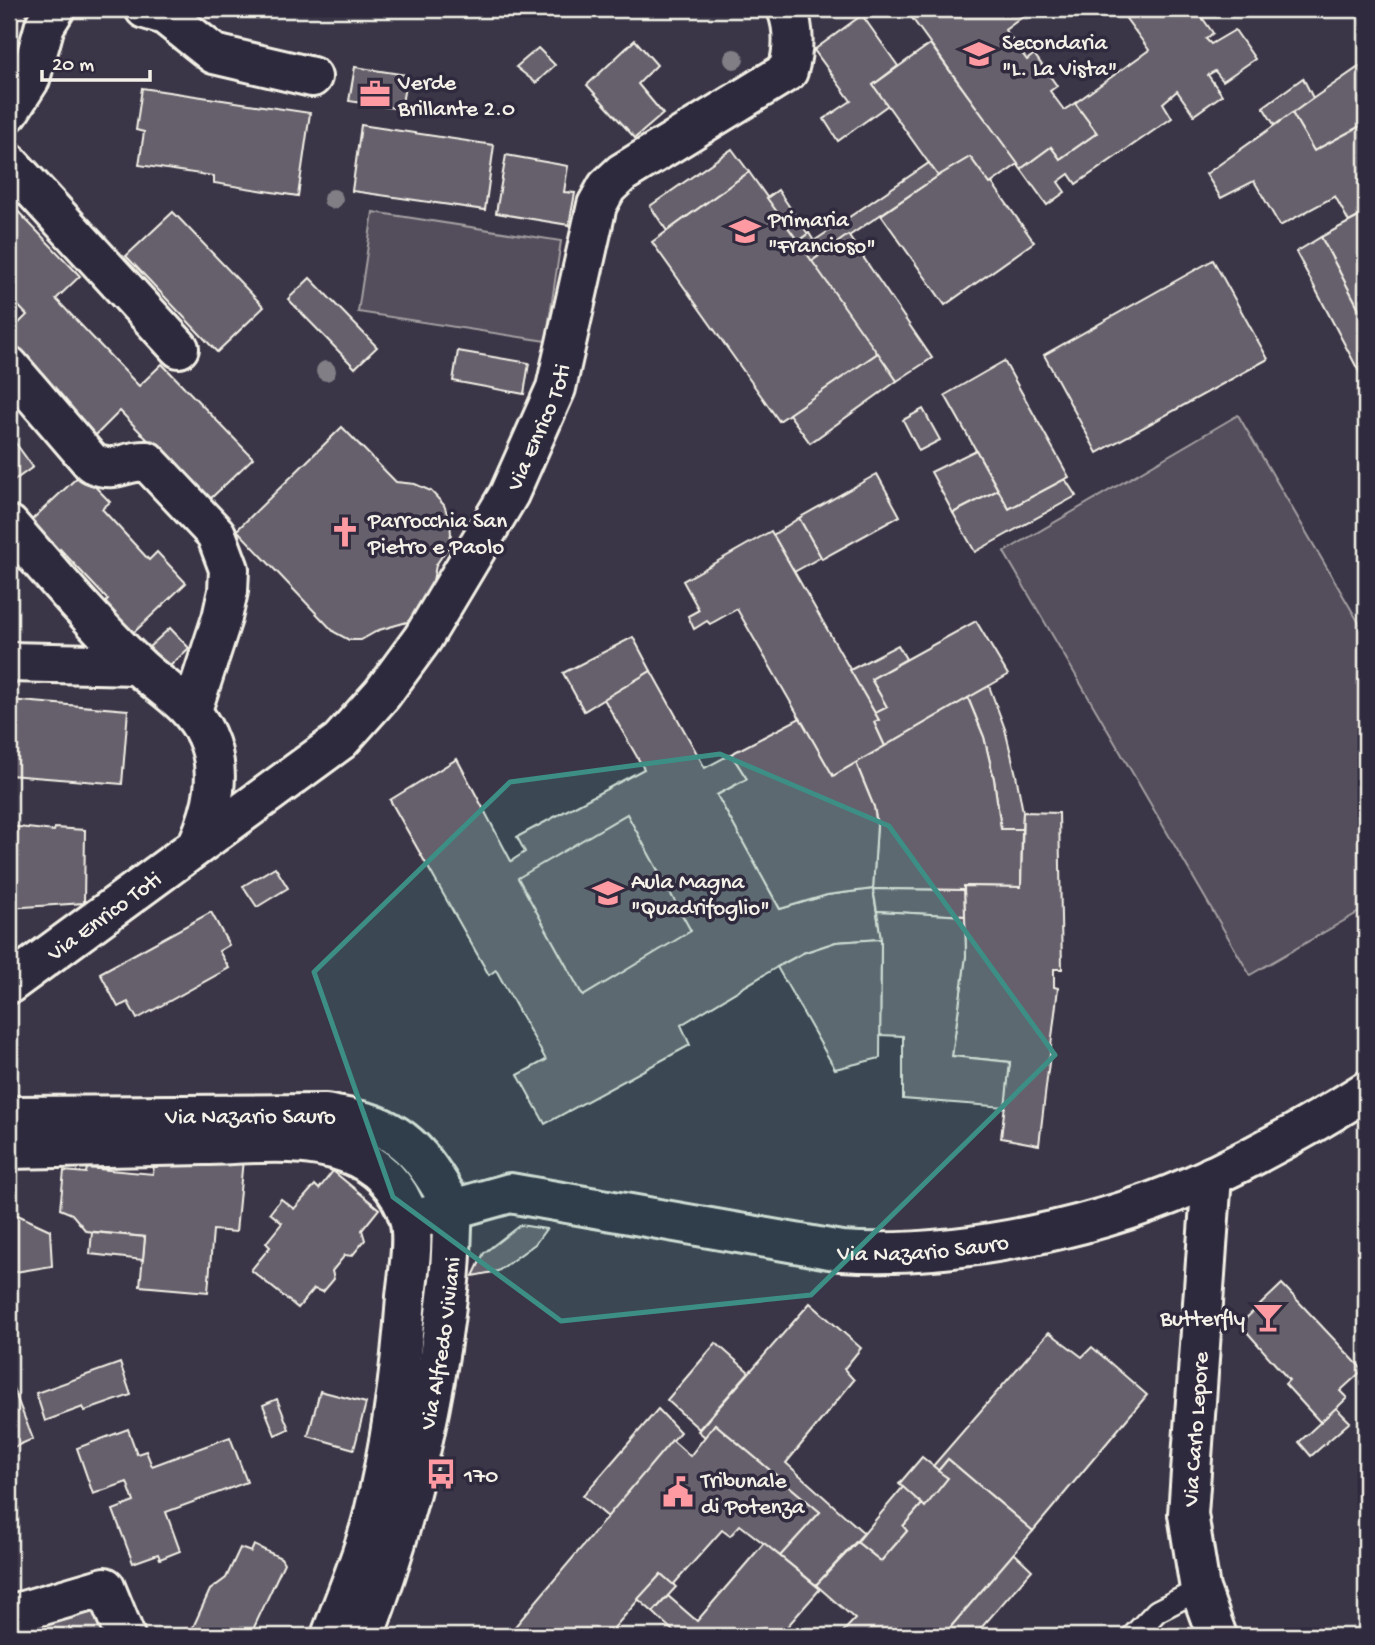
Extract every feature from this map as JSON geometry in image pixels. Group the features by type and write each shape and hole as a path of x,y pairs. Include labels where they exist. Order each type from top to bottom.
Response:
{"street":[{"path":"9,112 30,79 45,25 55,9"},
{"path":"145,9 165,15 214,54 312,77"},
{"name":"Via Enrico Toti","path":"9,984 340,741 382,694 424,638 509,494 556,388 597,205 607,187 622,173 788,71 793,54 793,36 787,9"},
{"path":"9,163 179,348"},
{"path":"9,366 92,463 104,468 147,461 216,534 229,569 228,591 192,710"},
{"path":"9,525 137,665 192,710 207,737 214,764 215,792 198,844"},
{"path":"9,662 137,665"},
{"name":"Via Nazario Sauro","path":"9,1149 244,1144 323,1146 358,1158 385,1175 400,1195 410,1221 510,1193 841,1251 881,1254 976,1244 1072,1226 1172,1193 1212,1176 1366,1091"},
{"name":"Via Nazario Sauro","path":"9,1116 326,1114 372,1124 403,1140 430,1168 453,1208"},
{"name":"Via Carlo Lepore","path":"1212,1176 1188,1514 1200,1589 1217,1636"},
{"name":"Via Alfredo Viviani","path":"364,1636 400,1529 418,1460 441,1346 449,1286 453,1208"},
{"name":"Via Alfredo Viviani","path":"331,1636 373,1519 387,1453 402,1347 410,1221"},
{"path":"9,1615 105,1587 125,1636"}],"lane":[{"path":"1133,1636 1157,1611 1200,1589"}],"highlighted area":[{"path":"720,754 889,826 1055,1055 811,1295 561,1321 393,1197 314,972 510,782"}],"shaded area":[{"path":"373,212 561,241 546,341 358,312"},
{"path":"1238,415 1366,635 1366,908 1250,975 1004,552"}],"building":[{"path":"924,9 1014,9 1021,18 1005,30 1027,60 1034,54 1057,86 1050,91 1064,110 1075,103 1097,133 1060,159 1051,147 1021,169 912,18"},
{"path":"1119,9 1196,9 1213,33 1206,39 1211,44 1235,30 1255,59 1223,81 1215,71 1208,75 1222,95 1194,115 1177,91 1163,103 1172,118 1076,184 1069,174 1058,182 1065,192 1047,205 1021,169 1051,147 1060,159 1097,133 1075,103 1149,50"},
{"path":"862,15 898,66 873,85 888,105 838,141 824,119 851,101 814,50"},
{"path":"635,40 657,65 638,84 663,114 635,138 587,85"},
{"path":"930,44 1018,164 990,184 970,157 938,176 873,85"},
{"path":"538,48 555,65 536,83 516,67"},
{"path":"1366,62 1366,123 1314,151 1292,113"},
{"path":"355,67 407,75 401,109 349,101"},
{"path":"1303,78 1313,98 1275,126 1263,107"},
{"path":"142,88 310,113 298,196 214,183 214,176 139,165 144,132 136,130"},
{"path":"1292,113 1314,151 1366,123 1366,213 1349,222 1335,196 1280,226 1254,181 1221,198 1206,174"},
{"path":"361,125 494,145 485,210 352,191"},
{"path":"732,149 749,172 667,231 650,206"},
{"path":"506,155 568,166 564,192 575,193 569,225 496,213"},
{"path":"970,157 1034,242 945,305 881,215"},
{"path":"929,163 938,176 822,254 814,241"},
{"path":"749,172 878,353 779,421 652,242"},
{"path":"778,190 808,234 798,241 767,198"},
{"path":"9,202 80,276 56,299 139,386 162,364 253,458 207,502 120,411 95,436 9,346 9,333 27,315 9,296"},
{"path":"173,212 264,307 217,352 126,256"},
{"path":"1366,213 1366,322 1321,237"},
{"path":"809,233 822,254 812,261 798,241"},
{"path":"848,235 932,358 897,381 812,261"},
{"path":"1321,237 1366,322 1366,385 1296,252"},
{"path":"1213,260 1268,359 1097,453 1044,355"},
{"path":"310,278 377,347 355,368 288,299"},
{"path":"458,351 529,363 524,394 453,381"},
{"path":"878,353 897,381 810,443 789,414"},
{"path":"1004,361 1069,477 1009,509 945,395"},
{"path":"923,409 940,440 919,451 903,420"},
{"name":"Parrocchia San Pietro e Paolo","path":"342,427 396,482 415,484 431,491 444,505 450,522 448,547 436,565 431,592 417,614 407,622 379,630 361,640 349,640 334,632 237,530"},
{"path":"9,434 33,467 9,484"},
{"path":"976,450 998,490 953,513 931,472"},
{"path":"82,473 110,502 102,509 149,560 157,552 186,583 129,637 101,607 108,600 60,549 52,556 24,527"},
{"path":"877,474 900,516 822,559 799,518"},
{"path":"1065,479 1076,496 975,552 953,513 998,490 1009,509"},
{"path":"799,518 821,557 794,572 773,535"},
{"path":"771,531 879,720 874,722 885,746 833,776 737,609 710,624 707,621 694,629 688,616 699,610 683,581"},
{"path":"976,621 1008,675 885,746 874,722 879,720 875,713 887,707 871,679"},
{"path":"170,628 189,648 169,667 149,647"},
{"path":"633,637 651,671 584,711 563,673"},
{"path":"898,645 906,659 871,679 887,707 875,713 850,670"},
{"path":"651,671 705,768 731,754 747,779 717,795 780,909 827,895 873,889 881,939 836,942 803,953 777,967 681,1025 690,1045 545,1124 518,1075 546,1060 496,970 489,975 390,800 457,759 511,861 525,852 517,837 644,769 604,699"},
{"path":"989,686 1005,729 1016,775 1023,812 1022,829 1001,829 994,779 984,737 968,698"},
{"path":"968,698 984,737 994,779 1001,829 1022,829 1021,887 964,886 964,890 873,889 877,825 874,807 856,763"},
{"path":"9,700 128,710 122,784 9,775"},
{"path":"800,718 833,776 856,763 874,807 877,825 873,889 827,895 780,909 717,795 747,779 731,754"},
{"path":"1023,812 1059,813 1062,969 1054,969 1054,987 1058,988 1039,1145 1001,1138 1010,1062 952,1056 966,956 964,886 1021,887"},
{"path":"627,814 691,931 583,996 518,878"},
{"path":"9,826 54,831 55,828 85,830 84,903 9,908"},
{"path":"275,867 288,888 257,907 243,886"},
{"path":"873,889 964,890 965,916 877,911"},
{"path":"877,911 965,916 966,956 952,1056 1010,1062 1005,1107 903,1099 903,1036 880,1035 881,939"},
{"path":"211,912 229,945 219,951 229,968 137,1019 128,1002 118,1007 100,973"},
{"path":"881,939 880,1058 835,1069 777,967 803,953 836,942"},
{"path":"155,1158 243,1159 236,1232 213,1230 208,1292 140,1286 145,1237 86,1231 72,1214 60,1209 64,1171 86,1173 87,1168 153,1174"},
{"path":"333,1171 379,1209 362,1230 365,1240 352,1256 345,1255 332,1271 334,1279 323,1292 314,1289 298,1308 251,1270 270,1247 266,1243 282,1223 270,1213 281,1199 294,1209 315,1185 319,1189"},
{"path":"9,1211 50,1230 52,1266 9,1273"},
{"path":"520,1225 546,1229 535,1244 498,1271 473,1276 484,1253"},
{"path":"92,1232 145,1237 143,1260 90,1254"},
{"path":"1282,1284 1363,1370 1340,1391 1347,1398 1321,1423 1285,1384 1289,1380 1240,1324"},
{"path":"810,1303 861,1348 844,1369 854,1380 786,1463 864,1533 816,1585 780,1556 820,1512 715,1424 705,1437 698,1431"},
{"path":"1049,1332 1082,1357 1092,1347 1147,1395 1033,1531 948,1459 938,1471 933,1466"},
{"path":"716,1343 749,1372 699,1429 667,1400"},
{"path":"120,1363 131,1395 85,1411 83,1407 45,1421 36,1393"},
{"path":"9,1378 33,1439 9,1449"},
{"path":"320,1391 366,1403 354,1449 308,1436"},
{"path":"277,1399 289,1429 275,1435 263,1405"},
{"path":"1336,1408 1350,1422 1311,1456 1299,1442"},
{"path":"658,1409 680,1432 608,1517 583,1496"},
{"path":"715,1424 820,1512 780,1556 740,1525 730,1536 722,1530 673,1585 661,1574 607,1636 507,1636 672,1440 690,1456"},
{"path":"128,1429 137,1454 146,1451 152,1466 230,1437 247,1482 166,1512 180,1551 160,1559 158,1554 133,1563 113,1510 134,1502 127,1482 93,1494 77,1448"},
{"path":"922,1457 948,1478 925,1507 899,1484"},
{"path":"948,1459 1033,1531 943,1636 839,1636 855,1619 816,1585 857,1542 881,1561 907,1531 903,1526 922,1504 925,1507 948,1478 938,1471"},
{"path":"903,1487 922,1504 903,1526 907,1531 881,1561 857,1542"},
{"path":"764,1543 820,1589 779,1636 669,1636 673,1631 653,1612 668,1596 697,1621"},
{"path":"254,1545 281,1558 284,1563 250,1636 189,1636 210,1590 226,1578 240,1548 251,1552"},
{"path":"1014,1553 1032,1570 974,1636 943,1636"},
{"path":"661,1574 676,1587 653,1612 638,1599"},
{"path":"101,1597 115,1636 28,1636 24,1624"}],"place":[{"name":"Secondaria \"L. La Vista\"","path":"979,54"},
{"name":"Verde Brillante 2.0","path":"375,94"},
{"name":"Primaria \"Francioso\"","path":"745,231"},
{"name":"Parrocchia San Pietro e Paolo","path":"345,532"},
{"name":"Aula Magna \"Quadrifoglio\"","path":"608,893"},
{"name":"Butterfly","path":"1268,1317"},
{"name":"170","path":"441,1474"},
{"name":"Tribunale di Potenza","path":"678,1492"}]}
